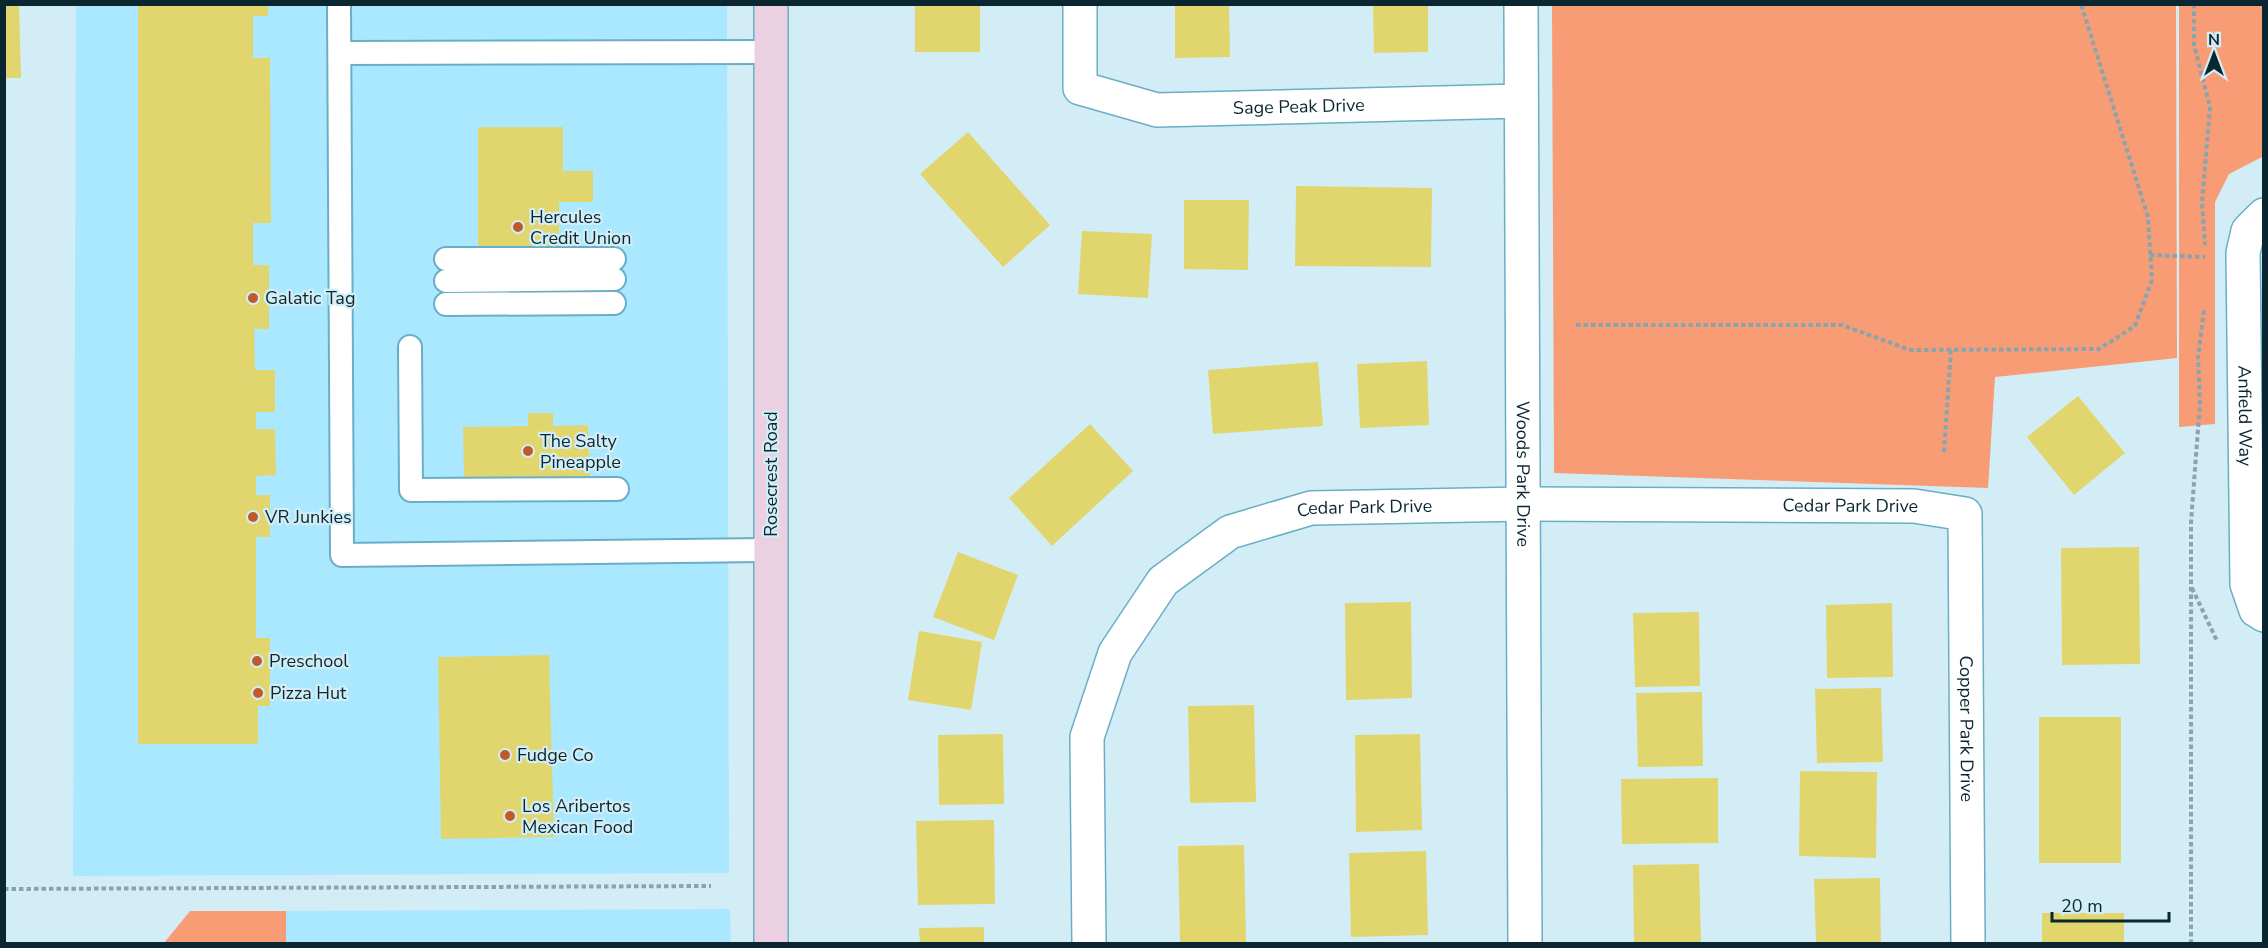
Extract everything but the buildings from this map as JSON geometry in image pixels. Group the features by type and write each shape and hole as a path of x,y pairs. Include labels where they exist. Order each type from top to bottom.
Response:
{"main road":[{"name":"Rosecrest Road","path":"771,4 771,944"}],"street":[{"name":"Sage Peak Drive","path":"1080,4 1080,88 1157,110 1521,101"},
{"name":"Woods Park Drive","path":"1521,4 1525,504 1525,944"},
{"name":"Anfield Way","path":"2262,216 2248,231 2243,253 2247,584 2254,605 2264,615"},
{"name":"Cedar Park Drive","path":"1089,944 1087,737 1115,653 1163,581 1230,532 1311,508 1525,504 1914,506 1965,514"},
{"name":"Copper Park Drive","path":"1965,514 1968,944"}],"lane":[{"path":"339,4 342,555 771,550"},
{"path":"340,53 771,52"},
{"path":"446,270 614,269"},
{"path":"446,304 614,303"},
{"path":"410,347 411,490 616,489"}],"path":[{"path":"1576,325 1842,325 1910,350 2099,349 2135,326 2152,280 2148,217 2081,4"},
{"path":"2194,4 2194,45 2210,107 2202,202 2206,268"},
{"path":"2150,255 2205,257"},
{"path":"2190,944 2192,587 2190,522 2200,403 2198,357 2205,302"},
{"path":"1944,452 1951,349"},
{"path":"2192,587 2217,641"},
{"path":"4,889 711,886"}],"shaded area":[{"path":"76,5 727,5 729,873 73,876"},
{"path":"1552,5 2176,5 2177,358 1995,377 1988,488 1554,473"},
{"path":"2179,5 2263,5 2264,156 2229,174 2215,202 2215,424 2179,427"},
{"path":"730,909 731,943 286,943 286,911"},
{"path":"190,911 286,911 286,943 164,943"}],"place":[{"name":"Hercules Credit Union","path":"518,227"},
{"name":"Galatic Tag","path":"253,298"},
{"name":"The Salty Pineapple","path":"528,451"},
{"name":"VR Junkies","path":"253,517"},
{"name":"Preschool","path":"257,661"},
{"name":"Pizza Hut","path":"258,693"},
{"name":"Fudge Co","path":"505,755"},
{"name":"Los Aribertos Mexican Food","path":"510,816"}]}
